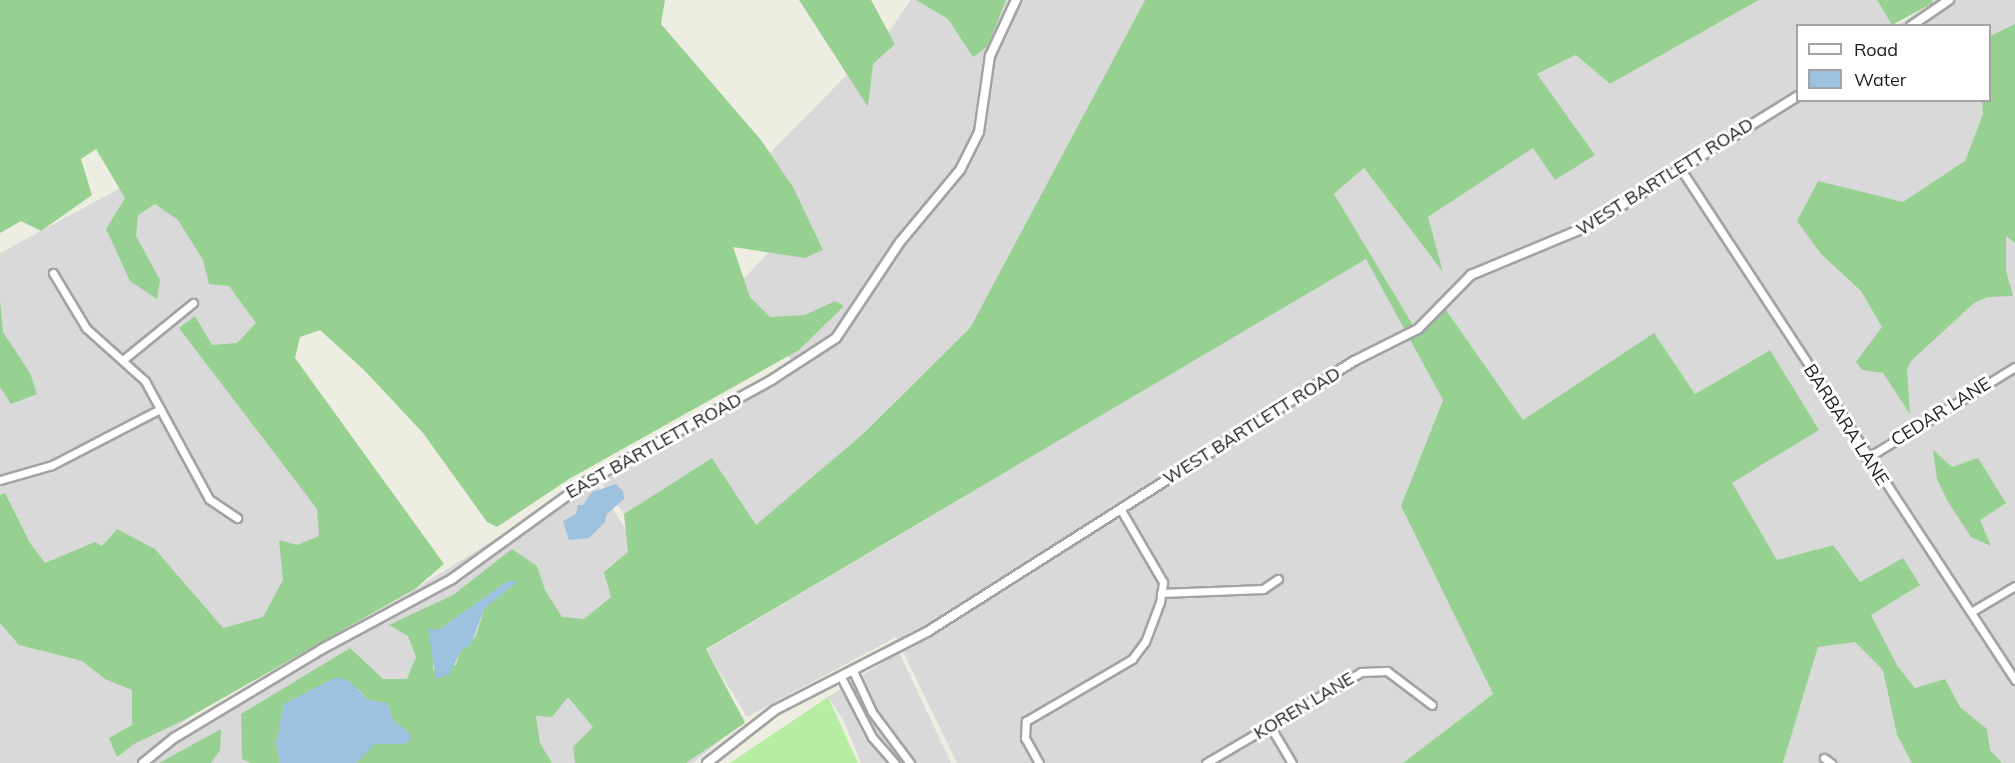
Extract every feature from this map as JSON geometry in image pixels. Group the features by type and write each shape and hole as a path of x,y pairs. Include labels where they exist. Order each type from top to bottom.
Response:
{"street":[{"name":"EAST BARTLETT ROAD","path":"143,763 174,738 322,649 452,579 586,482 773,379 836,338 900,242 960,170 979,132 990,56 1016,0"},
{"path":"1914,24 1949,0"},
{"name":"WEST BARTLETT ROAD","path":"707,763 775,710 941,623 1354,361 1418,329 1470,275 1580,231 1796,97"},
{"name":"BARBARA LANE","path":"1680,168 1867,458 2015,680"},
{"path":"53,273 86,328 124,359 145,381 203,491 237,518"},
{"path":"124,359 193,303"},
{"name":"CEDAR LANE","path":"1867,458 2015,367"},
{"path":"0,480 52,465 160,409"},
{"path":"1039,763 1025,738 1026,721 1132,659 1151,630 1162,582 1121,510"},
{"path":"1161,593 1263,589 1278,579"},
{"path":"1971,612 2015,586"},
{"path":"853,670 872,712 910,763"},
{"name":"KOREN LANE","path":"1206,763 1368,670 1387,671 1432,705"},
{"path":"841,677 860,717 895,763"},
{"path":"860,717 872,712"},
{"path":"1270,726 1292,763"}],"shaded area":[{"path":"911,0 1145,0 970,328 864,433 756,526 712,458 624,514 601,482 798,369 735,288 805,214 770,153 888,33"},
{"path":"1759,0 1877,0 1891,24 1796,24 1796,102 1991,102 1991,24 1899,24 1933,3 1932,0 2015,0 2015,763 1783,763 1818,647 1860,583 1832,545 1777,560 1731,483 1769,350 1695,394 1654,334 1523,420 1439,300 1413,325 1334,194 1364,168 1442,270 1427,218 1533,147 1536,75 1576,55 1610,84"},
{"path":"165,164 281,341 333,524 268,651 135,763 0,763 0,253"},
{"path":"1366,258 1443,400 1401,506 1493,694 1403,763 957,763 896,637 747,717 706,650"},
{"path":"596,482 745,720 693,763 145,763 180,734 541,511"},
{"path":"899,652 951,763 861,763 844,721 828,697"}],"green space":[{"path":"0,0 665,0 661,24 761,140 793,187 823,250 805,258 733,247 750,297 770,317 805,315 835,301 844,306 799,350 569,479 497,527 487,522 423,433 365,371 320,330 300,337 295,358 444,564 415,589 188,718 134,744 117,757 109,738 132,725 132,690 105,679 82,661 19,645 0,623 0,495 5,493 30,543 45,563 95,542 102,546 117,529 155,549 223,628 263,617 283,580 279,540 297,545 319,536 317,509 179,328 195,316 212,345 237,343 256,323 229,286 209,284 203,260 178,220 155,204 138,215 136,236 160,280 157,299 130,281 106,229 125,198 96,149 81,159 92,195 41,231 21,221 0,233"},
{"path":"799,0 871,0 895,44 873,64 868,107"},
{"path":"916,0 1006,0 988,46 973,57 948,19"},
{"path":"1145,0 1759,0 1610,84 1576,55 1537,74 1595,155 1555,180 1533,148 1428,217 1443,272 1364,168 1334,194 1413,325 1439,300 1523,420 1654,333 1695,394 1770,350 1819,430 1732,483 1777,560 1833,545 1860,582 1903,558 1920,585 1871,615 1898,667 1915,688 1945,679 1960,707 1987,729 1990,750 2002,763 1912,763 1897,735 1883,670 1855,642 1818,647 1783,763 1403,763 1493,694 1401,506 1443,400 1366,259 706,649 745,723 686,763 575,763 573,747 593,727 568,697 552,717 536,716 540,743 552,763 356,763 375,743 404,744 410,735 393,720 387,703 368,700 359,690 337,677 284,704 276,743 280,763 251,763 242,759 241,714 350,648 383,679 407,679 416,657 408,636 389,625 453,595 512,549 537,566 545,590 562,617 584,619 611,597 604,572 628,552 624,514 712,458 756,525 864,433 970,328","holes":["508,581 517,581 484,609 476,636 460,652 456,665 433,670 434,645 440,629"]},
{"path":"1877,0 1932,0 1933,3 1891,24"},
{"path":"2015,24 2015,243 2006,236 2006,271 2013,296 1988,297 1974,303 1911,361 1907,369 1910,414 1883,373 1862,370 1856,362 1882,327 1861,291 1821,254 1797,221 1818,181 1903,202 1965,161 1983,114 1982,102 1991,102 1991,36"},
{"path":"0,300 3,332 30,373 37,394 11,404 0,387"},
{"path":"1933,450 1952,467 1978,458 2006,503 1980,520 1991,546 1971,537 1948,502 1937,479"},
{"path":"828,697 858,763 730,763"},
{"path":"221,729 220,750 211,763 159,763"}],"water":[{"path":"616,484 623,491 624,499 607,514 605,522 589,538 569,540 563,521 576,514 578,505 583,505 592,492"},
{"path":"508,581 518,581 484,609 471,644 460,652 449,675 436,679 428,629 440,629"},
{"path":"337,677 349,681 368,700 387,703 393,720 410,734 411,740 404,744 375,744 356,763 280,763 276,743 284,704"}]}
